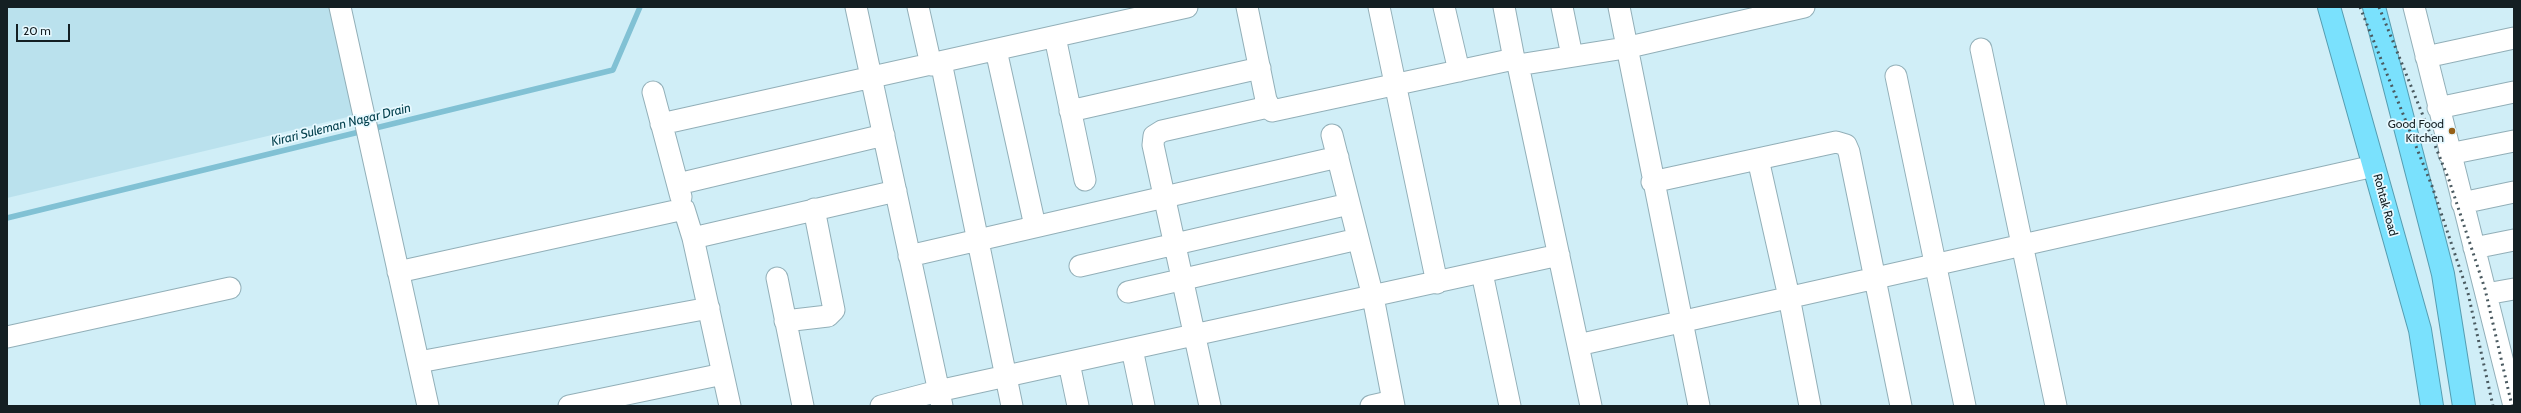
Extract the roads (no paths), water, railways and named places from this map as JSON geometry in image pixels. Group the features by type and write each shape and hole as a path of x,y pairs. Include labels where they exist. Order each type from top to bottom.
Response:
{"highway":[{"name":"Rohtak Road","path":"2329,7 2420,330 2432,406"},
{"path":"2374,7 2443,274 2464,406"}],"street":[{"path":"340,7 428,406"},
{"path":"856,7 940,398"},
{"path":"918,7 936,63 979,239 1012,406"},
{"path":"661,124 1187,7"},
{"path":"1246,7 1268,107 1272,111 1459,71 1625,48 1804,7"},
{"path":"1379,7 1436,283"},
{"path":"1444,7 1459,71"},
{"path":"1504,7 1591,406"},
{"path":"1562,7 1572,56"},
{"path":"1619,7 1625,48 1699,406"},
{"path":"2415,7 2449,154 2486,294 2507,345 2513,399"},
{"path":"1054,37 1085,180"},
{"path":"2426,57 2514,38"},
{"path":"1981,49 2056,406"},
{"path":"996,50 1035,226"},
{"path":"1070,111 1260,68"},
{"path":"1896,76 1965,406"},
{"path":"653,92 693,238 730,406"},
{"path":"2438,108 2514,92"},
{"path":"1210,406 1153,145 1154,136 1162,131 1268,107"},
{"path":"678,184 884,135"},
{"path":"1332,135 1373,297 1394,404 1371,406"},
{"path":"2449,154 2514,141"},
{"path":"1652,182 1836,142 1846,145 1849,152 1901,406"},
{"path":"909,256 1338,157"},
{"path":"1758,160 1789,297 1810,406"},
{"path":"1578,345 2374,166"},
{"path":"693,238 896,191"},
{"path":"2462,203 2514,192"},
{"path":"1080,266 1349,204"},
{"path":"398,272 684,209"},
{"path":"785,321 828,316 834,310 814,210"},
{"path":"1128,292 1358,239"},
{"path":"2474,248 2514,240"},
{"path":"882,406 940,398 1006,376 1559,256"},
{"path":"1482,273 1510,406"},
{"path":"777,278 803,406"},
{"path":"7,337 230,288"},
{"path":"2486,294 2514,289"},
{"path":"419,362 708,308"},
{"path":"1132,349 1144,406"},
{"path":"1069,363 1078,406"},
{"path":"569,406 723,374"}],"waterway":[{"name":"Kirari Suleman Nagar Drain","path":"7,218 613,70 640,7"}],"railway":[{"path":"2360,7 2432,186 2468,293 2493,406"},
{"path":"2379,7 2449,180 2485,289 2512,406"}],"place":[{"name":"Good Food Kitchen","path":"2452,131"}]}
